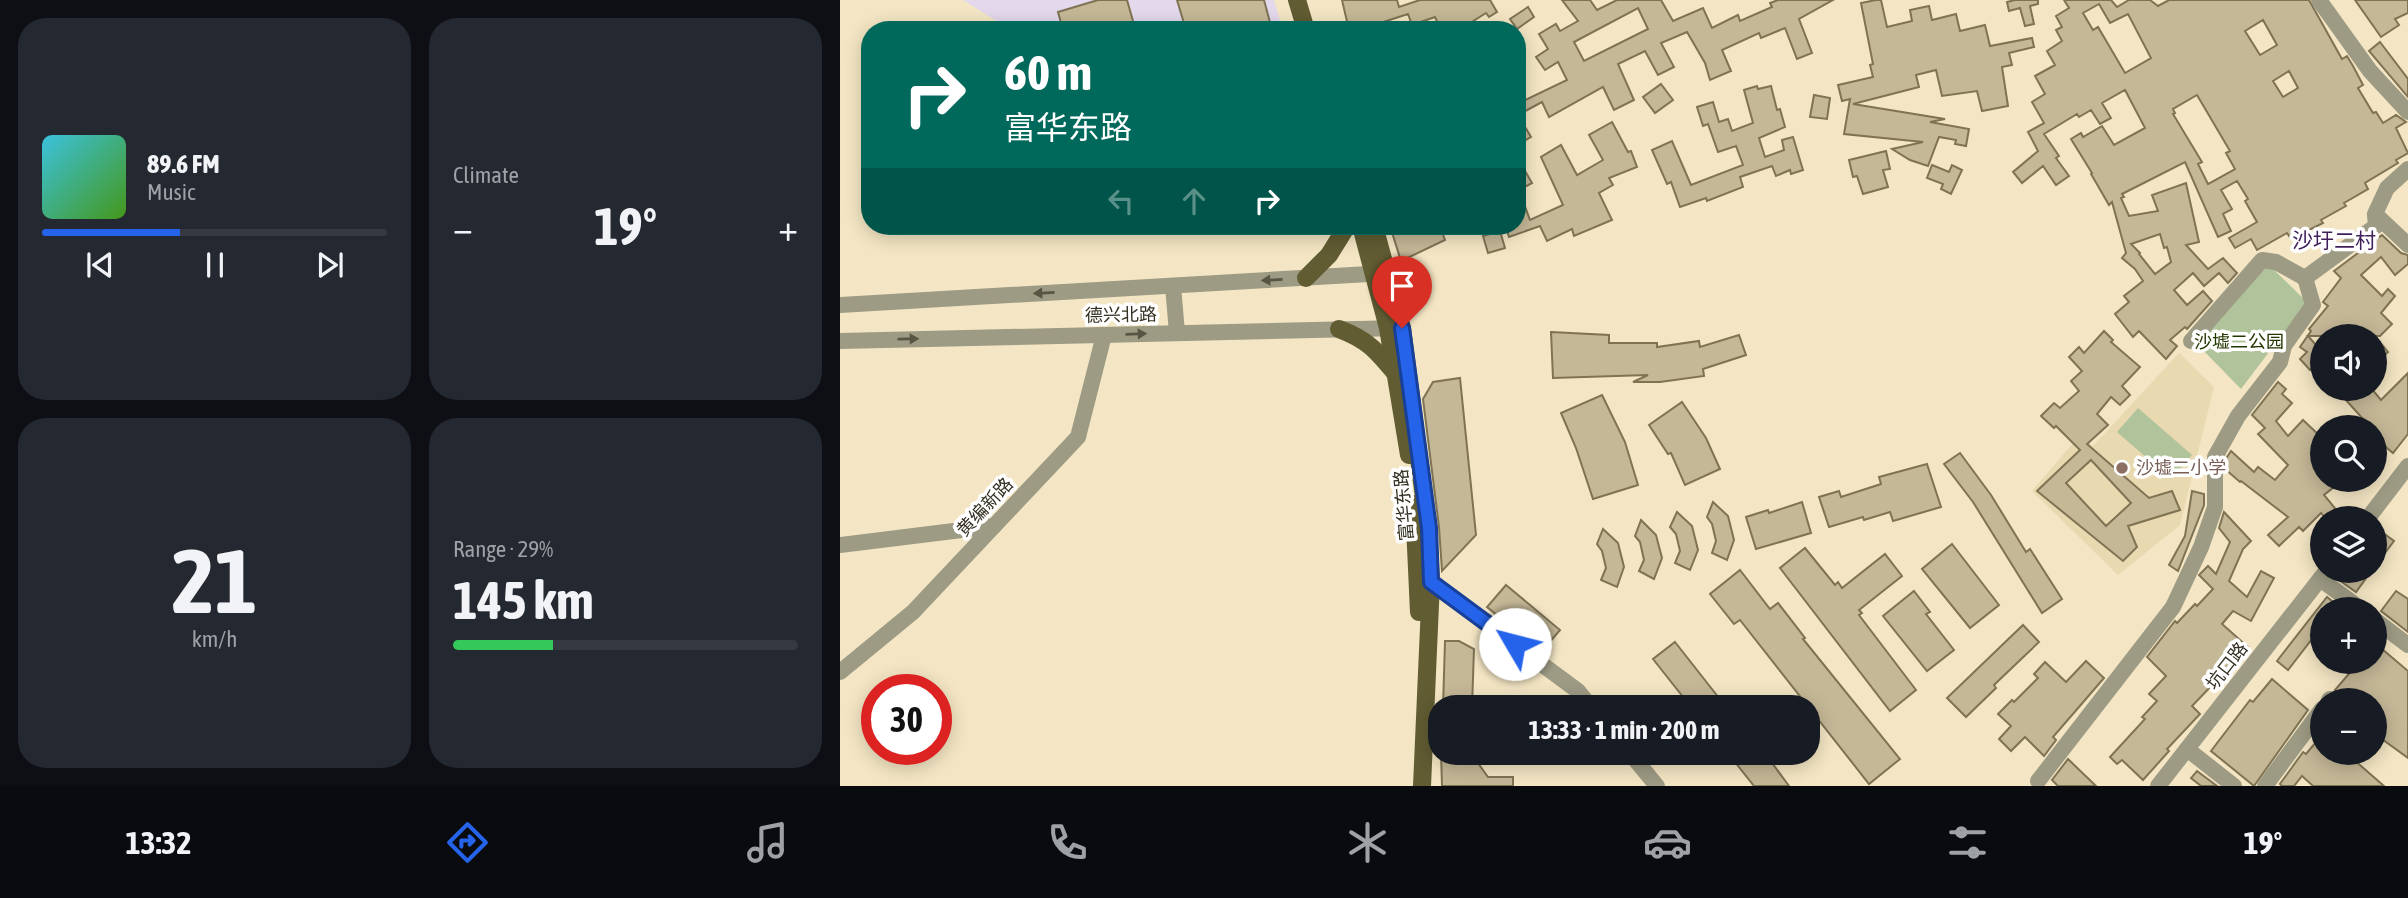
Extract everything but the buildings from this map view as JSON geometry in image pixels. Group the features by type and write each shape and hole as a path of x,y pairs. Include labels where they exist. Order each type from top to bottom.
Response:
{"main road":[{"path":"1297,0 1303,21"},
{"path":"1309,0 1315,21"},
{"path":"1306,278 1329,254 1342,235"},
{"name":"富华东路","path":"1365,235 1381,274"},
{"name":"富华东路","path":"1375,235 1381,274 1395,328 1429,528 1431,582 1422,786"},
{"name":"富华东路","path":"1395,328 1396,374 1409,457 1416,533 1419,612 1410,786"},
{"path":"1339,329 1361,338 1378,352 1396,374"}],"street":[{"path":"2319,0 2370,71 2408,111"},
{"path":"2305,278 2376,226 2375,215 2387,188 2408,169"},
{"path":"2375,215 2408,245"},
{"path":"2038,780 2173,607 2201,547 2215,507 2215,457 2238,416 2280,362 2284,346 2313,305 2305,278 2276,261 2262,260 2191,341"},
{"name":"德兴北路","path":"840,306 1381,274"},
{"path":"1173,286 1177,333"},
{"name":"德兴北路","path":"840,341 1395,328"},
{"name":"黄编新路","path":"840,672 913,612 1078,437 1104,335"},
{"path":"2377,506 2408,467"},
{"path":"840,545 994,526"},
{"path":"1431,582 1581,695"},
{"name":"坑口路","path":"2158,786 2317,583"},
{"path":"2332,583 2348,597"},
{"path":"2387,629 2408,645"},
{"path":"2265,786 2310,725"},
{"path":"2187,749 2234,786"},
{"path":"1640,765 1657,786"}],"shaded area":[{"path":"963,0 1274,0 1280,21 997,21"},
{"name":"沙墟二小学","path":"2179,353 2214,387 2180,525 2118,575 2032,491 2080,435 2093,446"}],"green space":[{"name":"沙墟二公园","path":"2270,266 2307,302 2241,389 2196,343 2262,269"},
{"path":"2138,408 2192,455 2171,479 2117,432"}],"place":[{"name":"沙墟二小学","path":"2122,468"}],"district":[{"name":"沙圩二村","path":"2334,241"}],"route":[{"path":"1402,328 1429,528 1431,582 1515,644"}]}
